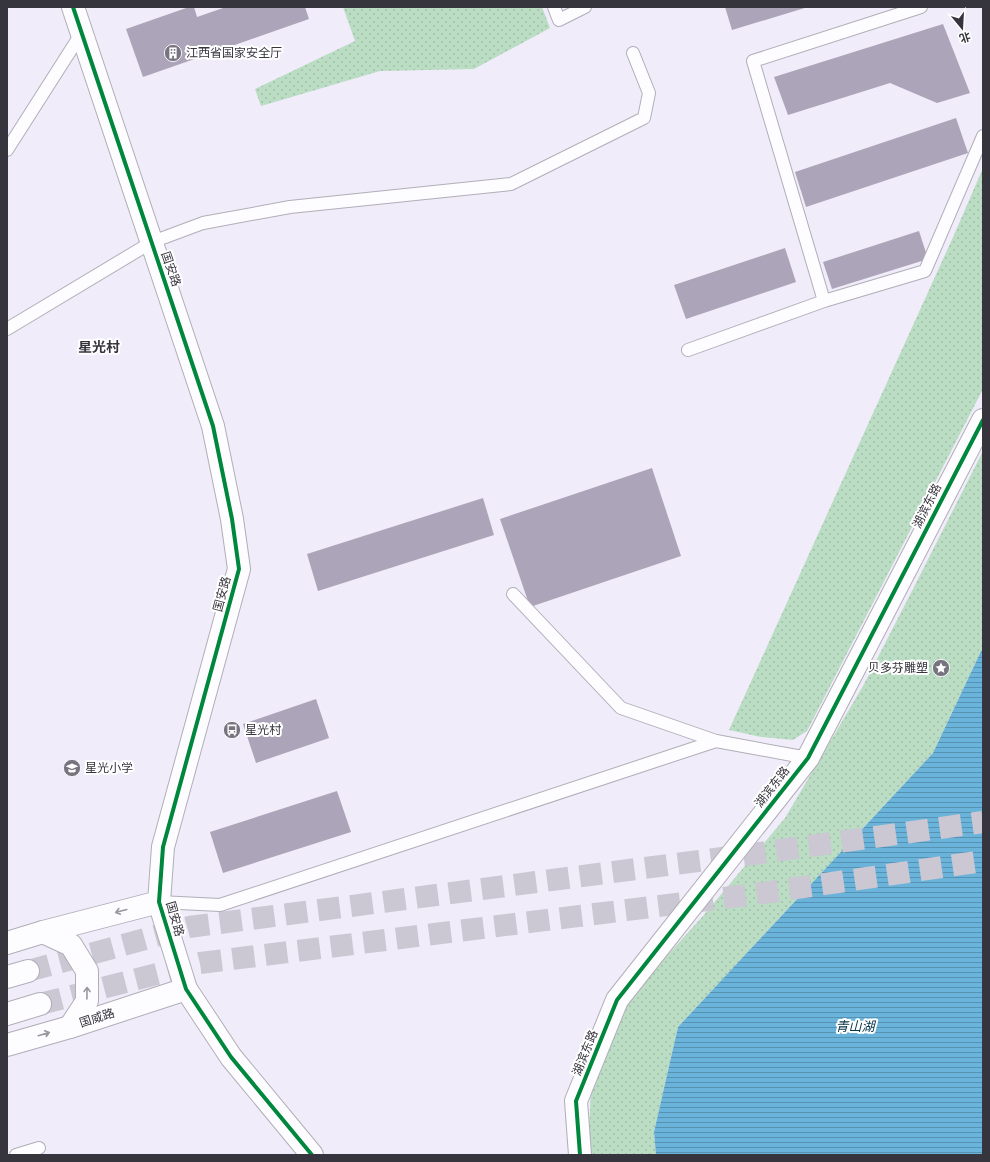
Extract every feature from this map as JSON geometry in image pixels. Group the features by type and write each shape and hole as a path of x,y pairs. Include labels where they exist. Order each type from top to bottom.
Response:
{"street":[{"name":"国安路","path":"73,7 213,426 232,519 239,569 163,847 159,902 186,989 231,1057 312,1155"},
{"name":"湖滨东路","path":"580,1155 576,1101 617,1000 808,758 983,420"},
{"path":"7,944 43,932 159,902"},
{"path":"43,932 71,945 87,971 87,1001 70,1027"},
{"path":"7,977 28,971"},
{"name":"国威路","path":"7,1045 70,1027 186,989"},
{"path":"7,1014 40,1004"}],"lane":[{"path":"554,7 559,20 584,7"},
{"path":"824,301 753,61 898,10 921,7"},
{"path":"7,150 82,34"},
{"path":"7,329 152,242 203,223 290,207 511,184 644,118 649,93 633,53"},
{"path":"688,350 824,301 925,271 983,136"},
{"path":"513,594 621,708 716,741 808,758"},
{"path":"159,902 220,904 716,741"},
{"path":"16,1155 39,1148"}],"green space":[{"path":"343,7 542,7 550,28 474,69 380,71 261,106 255,89 355,41"},
{"path":"983,168 983,389 807,731 793,740 761,737 729,730 954,235"},
{"path":"983,451 983,647 933,753 678,1027 654,1132 656,1155 588,1155 591,1088 611,1035 633,993 703,916 785,818 863,686"}],"water":[{"name":"青山湖","path":"983,647 983,1155 656,1155 654,1132 678,1027 933,753"}],"building":[{"name":"江西省国家安全厅","path":"189,7 194,7 197,17 226,7 305,7 309,19 143,77 126,29"},
{"path":"725,7 808,7 732,30"},
{"path":"943,24 970,93 937,103 890,83 788,115 774,77"},
{"path":"956,118 968,153 806,207 795,172"},
{"path":"919,231 928,259 832,289 823,262"},
{"path":"785,248 796,282 686,319 674,285"},
{"path":"652,468 681,556 530,607 500,519"},
{"path":"483,498 494,535 318,591 307,554"},
{"path":"316,699 329,738 256,763 243,724"},
{"path":"337,791 351,832 223,873 210,832"}],"tunnel":[{"path":"28,971 189,927 760,853 983,822"},
{"path":"40,1004 200,963 756,894 983,861"}],"cycle path":[{"path":"73,7 213,426 232,519 239,569 163,847 159,902 186,989 231,1057 312,1155"},
{"path":"580,1155 576,1101 617,1000 808,758 983,420"}],"place":[{"name":"江西省国家安全厅","path":"173,53"},
{"name":"贝多芬雕塑","path":"941,668"},
{"name":"星光村","path":"232,730"},
{"name":"星光小学","path":"72,768"}],"district":[{"name":"星光村","path":"99,347"}]}
